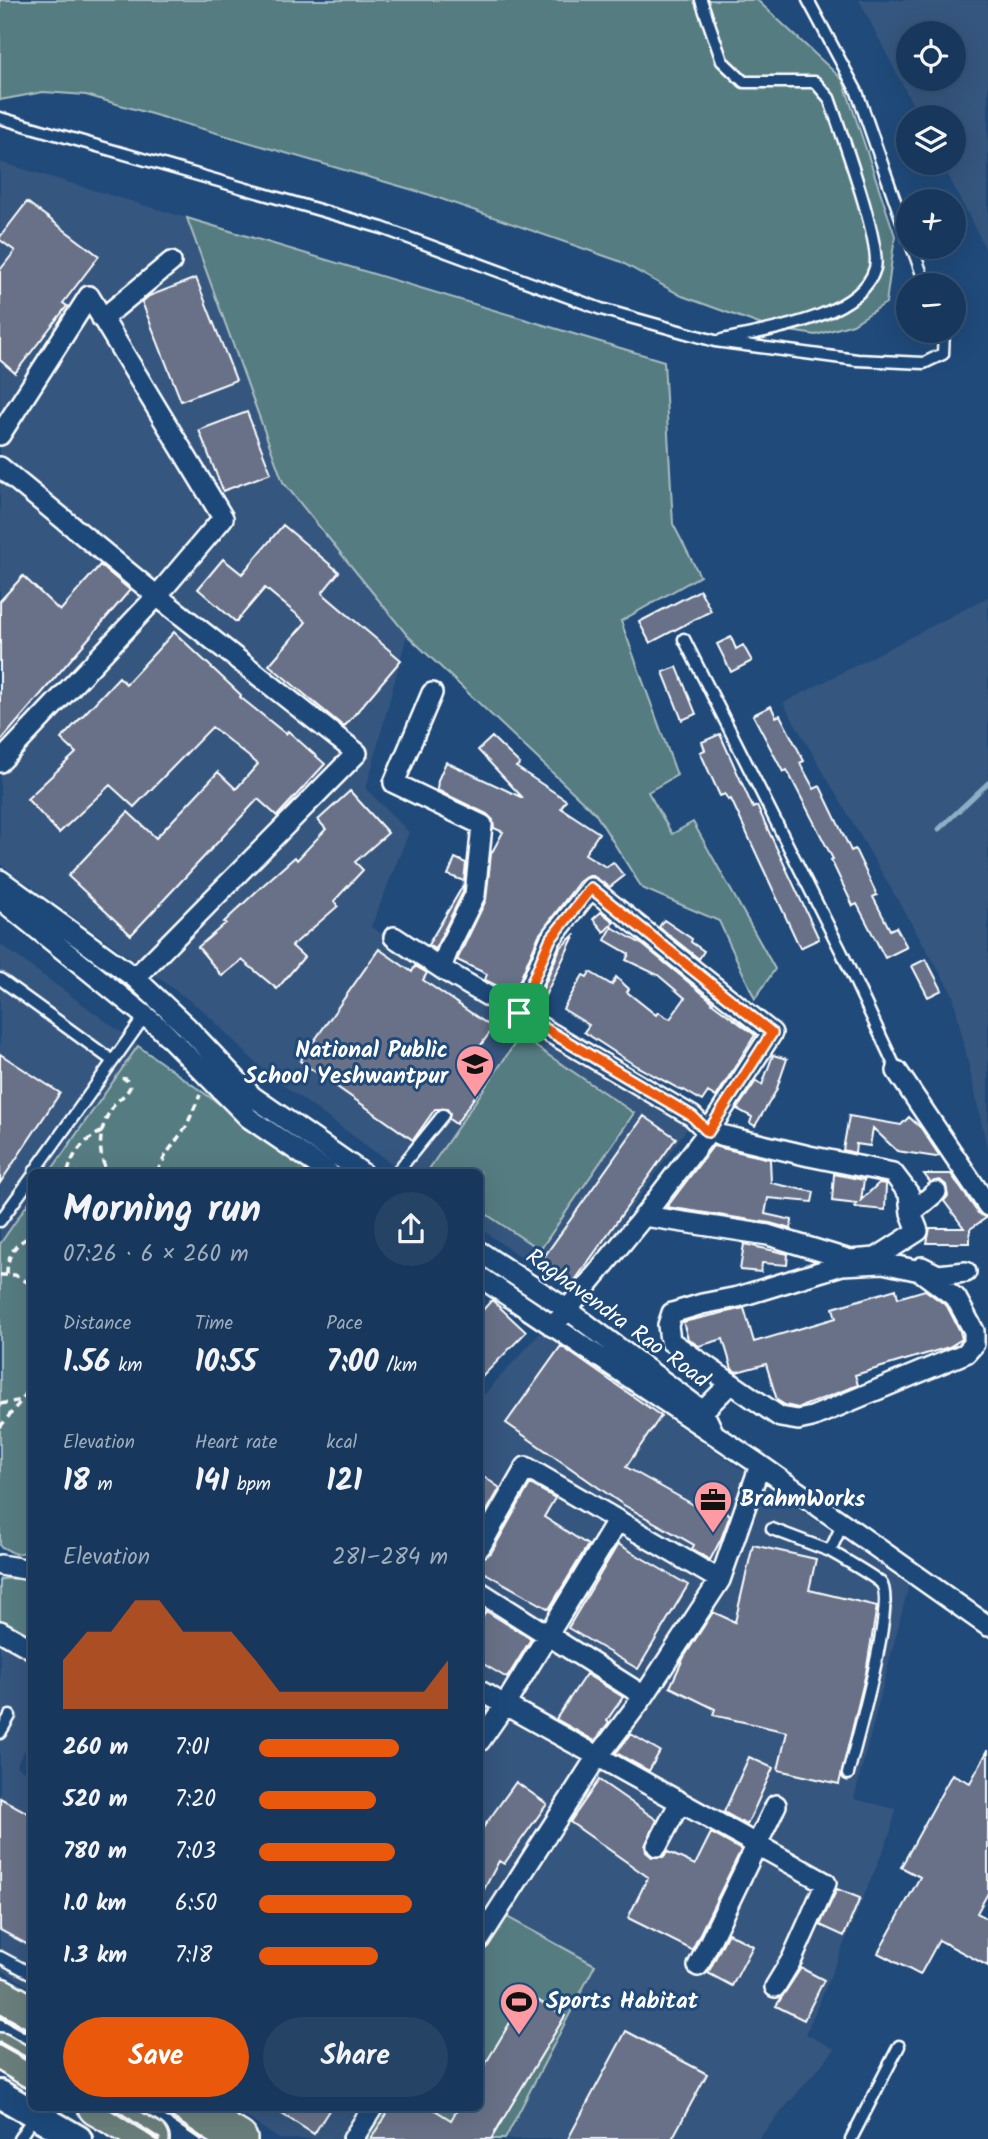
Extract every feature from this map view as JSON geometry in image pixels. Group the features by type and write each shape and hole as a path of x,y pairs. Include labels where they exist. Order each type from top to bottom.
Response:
{"highway":[{"path":"0,1996 28,2012"},
{"path":"0,2051 28,2068"},
{"path":"103,2111 150,2139"}],"main road":[{"path":"0,2094 28,2110"},
{"path":"30,2111 78,2139"}],"street":[{"path":"102,319 171,262"},
{"path":"0,435 89,296 223,518 157,596 0,762"},
{"path":"0,467 157,596 357,753 135,978"},
{"path":"432,693 394,783 482,825 475,895 441,968"},
{"path":"0,880 135,978 187,1027 252,1096 357,1169"},
{"path":"519,1013 550,940 591,888 772,1033 708,1132 553,1326"},
{"path":"0,899 145,1016 249,1118 323,1169"},
{"path":"394,937 441,968 692,1116 708,1132 893,1173 909,1194 911,1213 918,1231 876,1258 850,1260 768,1235 643,1216"},
{"path":"897,1071 988,1206"},
{"path":"911,1213 936,1192"},
{"path":"886,1251 938,1275 966,1272"},
{"name":"Raghavendra Rao Road","path":"483,1254 568,1310 703,1411 715,1436"},
{"path":"883,1263 920,1271 956,1298 974,1331 974,1344 966,1353 812,1417 798,1420 780,1417 731,1383 670,1341 668,1325 672,1313 738,1297 842,1265 883,1263"},
{"name":"Raghavendra Rao Road","path":"483,1279 760,1465 988,1626"},
{"path":"703,1411 731,1383"},
{"path":"483,1934 598,1757 645,1696 720,1580 760,1465"},
{"path":"483,1542 526,1467 720,1580"},
{"path":"483,1737 618,1520"},
{"path":"0,1565 28,1569"},
{"path":"483,1594 645,1696"},
{"path":"0,1631 28,1647"},
{"path":"483,1693 826,1882 792,1959 775,1987"},
{"path":"657,1846 680,1802"},
{"path":"698,1966 776,1805"},
{"path":"353,2139 370,2111"}],"lane":[{"path":"701,0 722,61 744,82 815,82 829,98 872,233 876,267 864,287 842,306 775,329 715,341"},
{"path":"808,0 857,92 896,204"},
{"path":"0,118 382,228 601,309 715,341 857,360 924,363 943,354 943,343"},
{"path":"684,639 842,953 897,1071"},
{"path":"0,979 113,1060"},
{"path":"37,1169 145,1016"},
{"path":"399,1169 443,1115"},
{"path":"0,1221 28,1182"},
{"path":"830,1551 843,1523"},
{"path":"772,1529 830,1551 881,1583 885,1595 882,1636 848,1774"},
{"path":"0,1733 10,1716"},
{"path":"0,1957 28,1972"},
{"path":"851,2139 899,2046"},
{"path":"19,2139 35,2114"}],"path":[{"path":"103,1076 123,1078 130,1087 110,1111 103,1131 100,1151 105,1167"},
{"path":"159,1169 186,1127 209,1078"},
{"path":"69,1169 78,1150 93,1135 103,1131"},
{"path":"7,1274 12,1250 28,1238"},
{"path":"0,1275 22,1277 28,1282"},
{"path":"0,1427 28,1390"},
{"path":"0,1404 22,1400"}],"shaded area":[{"path":"859,0 988,0 988,254 966,210 966,189 955,189 948,175 966,175 966,105 913,105 906,91 966,91 966,21 896,21 896,72"},
{"path":"0,162 187,218 283,482 407,635 366,789 409,832 371,927 690,1124 572,1295 483,1230 483,1169 399,1169 266,1073 204,1011 0,864"},
{"path":"988,597 988,1152 953,995 783,703"},
{"path":"0,944 262,1135 246,1169 28,1169 28,1552 15,1554 0,1546"},
{"path":"542,1331 909,1585 854,1799 896,1809 890,1834 806,2034 835,2049 758,2139 505,2139 595,1965 483,1944 483,1396"},
{"path":"0,1635 28,1651 28,1744 16,1766 28,1773 28,1986 0,1969"},
{"path":"237,2111 376,2111 359,2139 279,2139"}],"green space":[{"path":"0,0 757,0 843,80 895,236 886,303 853,324 816,335 770,328 682,296 619,261 427,194 86,95 43,92 0,100"},
{"path":"187,218 664,361 673,524 700,576 621,621 677,775 648,792 672,834 693,822 775,969 755,999 719,921 642,888 595,813 407,635 283,482"},
{"path":"520,1036 634,1113 540,1250 483,1212 483,1169 429,1169"},
{"path":"138,1046 311,1169 52,1169"},
{"path":"28,1203 28,1552 15,1554 0,1546 0,1244"},
{"path":"28,1578 28,1641 0,1625 0,1579"},
{"name":"Sports Habitat","path":"498,1912 595,1965 505,2139 360,2139 377,2111 483,2111 483,1938"}],"building":[{"path":"27,202 99,256 63,303 67,306 15,373 0,360 0,270 15,251 0,240 0,237"},
{"path":"196,278 236,380 181,401 142,302 149,296"},
{"path":"247,412 271,473 223,491 199,430"},
{"path":"283,525 339,572 322,593 401,660 344,727 269,665 306,622 265,588 236,622 198,589 223,559 242,574"},
{"path":"100,565 130,590 0,742 0,601 23,576 60,611"},
{"path":"700,590 711,611 650,643 639,622"},
{"path":"174,632 241,695 240,697 286,734 288,731 325,764 277,816 258,799 131,935 68,876 128,812 156,838 218,772 236,789 258,764 212,727 134,807 110,785 59,833 27,799 76,753 61,739 119,677 126,684"},
{"path":"731,637 736,649 743,645 752,661 731,672 717,644"},
{"path":"677,667 696,714 682,720 663,672"},
{"path":"771,706 776,717 780,715 804,761 800,763 814,789 820,786 851,851 855,849 877,895 873,897 890,930 896,927 907,947 885,958 857,904 853,906 831,860 833,859 787,770 783,772 753,715"},
{"path":"720,734 753,808 757,806 819,939 800,948 731,799 728,800 725,794 720,796 700,752 705,750 702,742"},
{"path":"492,737 520,764 516,767 566,800 561,808 599,833 585,854 606,867 613,862 624,876 610,887 593,876 587,876 579,882 539,935 514,994 485,980 487,974 457,960 486,900 491,854 503,832 494,828 493,820 487,814 437,790 438,780 446,762 523,798 478,750"},
{"path":"350,791 388,833 355,862 363,870 334,901 338,906 292,946 304,957 277,989 242,960 222,976 198,947 295,857 297,860 326,829 318,820"},
{"path":"455,858 466,863 464,881 448,875"},
{"path":"464,884 463,892 435,949 428,945"},
{"path":"601,912 614,922 604,932 593,919"},
{"path":"664,920 692,939 691,942 704,951 699,959 659,927"},
{"path":"612,927 643,945 755,1035 716,1097 708,1092 702,1101 636,1066 584,1032 589,1025 563,1009 583,975 587,977 590,972 612,985 616,977 629,989 627,992 656,1015 658,1012 670,1019 685,998 658,975 626,960 629,954 605,940"},
{"path":"575,934 541,1004 537,1003 560,948"},
{"path":"379,949 412,972 415,966 427,973 423,980 493,1028 462,1072 482,1086 456,1124 449,1119 450,1113 447,1109 435,1109 413,1140 300,1061"},
{"path":"926,959 942,990 928,997 912,966"},
{"path":"0,1054 60,1093 0,1183"},
{"path":"773,1055 787,1059 776,1091 755,1126 750,1123 752,1117 737,1109 756,1081 762,1085"},
{"path":"644,1116 676,1138 571,1286 539,1264"},
{"path":"849,1116 901,1125 909,1117 921,1128 939,1155 936,1157 897,1151 873,1128 870,1146 856,1144 855,1153 843,1150"},
{"path":"713,1146 770,1159 771,1183 814,1192 812,1202 768,1198 765,1214 792,1220 791,1229 770,1223 667,1207"},
{"path":"834,1174 864,1180 861,1200 879,1183 886,1184 885,1210 854,1207 857,1204 832,1201"},
{"path":"924,1174 951,1174 978,1213 986,1218 970,1229 970,1243 927,1243 930,1228 964,1228 944,1201 948,1196 946,1185 940,1180 930,1182"},
{"path":"744,1244 788,1254 787,1265 762,1263 761,1272 740,1270"},
{"path":"896,1289 898,1298 925,1290 947,1306 962,1339 949,1347 855,1375 858,1385 798,1408 777,1400 766,1364 737,1372 732,1369 723,1339 699,1346 688,1339 683,1322 744,1308 754,1342 836,1318 833,1308"},
{"path":"492,1300 526,1332 483,1376 483,1310"},
{"path":"561,1346 661,1416 626,1467 712,1515 717,1506 730,1515 710,1560 692,1549 694,1545 622,1504 506,1423"},
{"path":"483,1476 500,1488 483,1518"},
{"path":"530,1484 555,1498 544,1517 588,1545 549,1609 483,1572 483,1557 491,1553"},
{"path":"618,1544 688,1585 638,1669 568,1628"},
{"path":"753,1545 816,1559 809,1590 877,1606 866,1673 839,1784 778,1770 787,1732 713,1715 715,1709 670,1687 684,1657 713,1612 735,1622"},
{"path":"486,1611 531,1639 507,1678 483,1664 483,1616"},
{"path":"586,1674 623,1697 595,1741 556,1719"},
{"path":"631,1734 660,1751 649,1771 616,1753"},
{"path":"988,1750 988,1893 977,1913 988,1919 988,1966 939,1940 920,1975 878,1953 920,1877 901,1867 952,1774 970,1783"},
{"path":"749,1757 773,1768 747,1825 724,1812"},
{"path":"599,1780 657,1820 645,1846 646,1852 652,1857 663,1857 668,1852 695,1865 711,1833 741,1850 692,1950 628,1918 648,1877 570,1822"},
{"path":"516,1782 547,1804 504,1864 499,1861 483,1891 483,1828"},
{"path":"0,1798 28,1813 28,1945 0,1930"},
{"path":"837,1889 860,1898 844,1936 820,1925"},
{"path":"728,1933 753,1946 732,1986 708,1973"},
{"path":"801,1968 824,1980 804,2020 776,2006"},
{"path":"527,1994 565,2016 491,2139 371,2139 388,2111 436,2111 451,2120 457,2111 483,2111 483,2068"},
{"path":"626,2031 707,2074 672,2139 568,2139"},
{"path":"277,2111 328,2111 314,2134"}],"waterway":[{"path":"939,829 988,783"}],"railway":[{"path":"0,2015 28,2031"},
{"path":"0,2044 28,2060"},
{"path":"115,2111 158,2139"},
{"path":"161,2111 202,2139"}],"place":[{"name":"National Public School Yeshwantpur","path":"475,1098"},
{"name":"BrahmWorks","path":"713,1534"},
{"name":"Sports Habitat","path":"519,2036"}],"route":[{"path":"591,888 772,1033 708,1132 692,1116 519,1013 550,940 591,888"}]}
